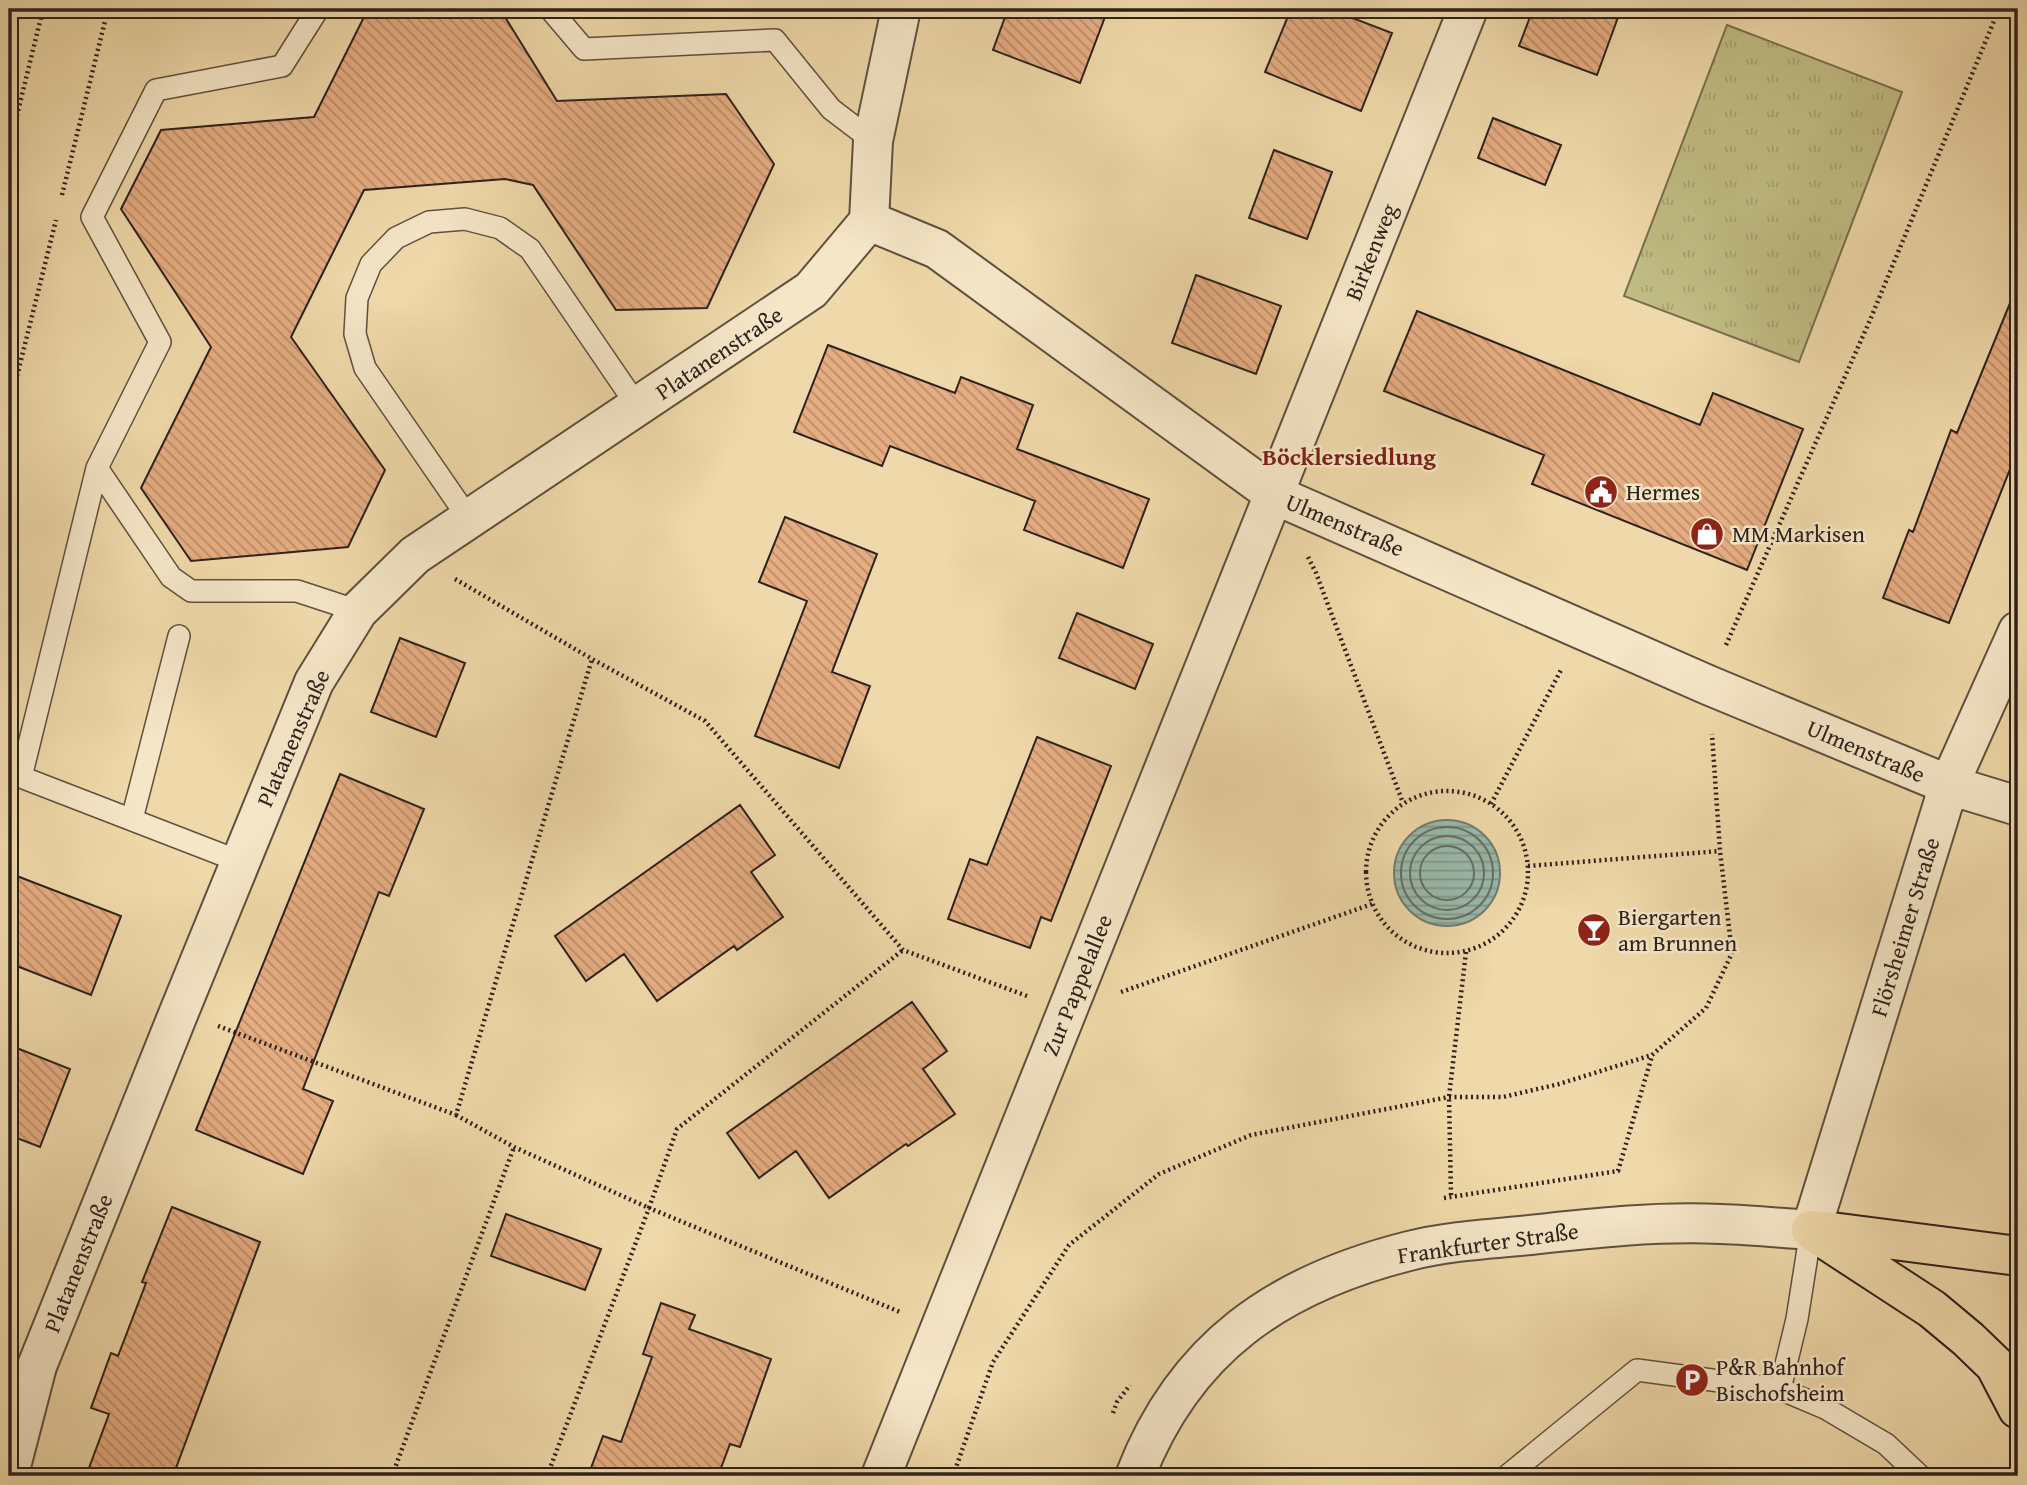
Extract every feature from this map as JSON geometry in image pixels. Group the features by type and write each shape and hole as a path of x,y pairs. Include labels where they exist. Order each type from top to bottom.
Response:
{"highway":[{"path":"1811,1230 2018,1255"},
{"path":"1811,1230 1932,1309 1968,1339 1995,1366 2018,1409"}],"street":[{"path":"869,221 873,141 901,9"},
{"name":"Birkenweg","path":"1275,495 1468,9"},
{"name":"Ulmenstraße","path":"869,221 937,250 1275,495 1708,685 1949,785 2018,806"},
{"name":"Platanenstraße","path":"9,1474 37,1366 178,1012 314,682 358,611 415,555 811,290 869,221"},
{"name":"Zur Pappelallee","path":"881,1476 1275,495"},
{"name":"Flörsheimer Straße","path":"1811,1230 1949,785 2018,631"},
{"name":"Frankfurter Straße","path":"1135,1476 1165,1411 1189,1377 1217,1348 1248,1321 1283,1299 1342,1270 1412,1250 1576,1230 1710,1224 1811,1230"}],"lane":[{"path":"241,862 21,776 97,468 160,342 92,217 156,90 282,66 318,9"},
{"path":"550,9 584,49 775,40 831,110 873,141"},
{"path":"469,519 365,368 355,334 357,298 371,264 396,238 429,222 465,219 500,228 530,249 638,407"},
{"path":"97,468 172,577 191,591 297,591 358,611"},
{"path":"132,819 179,635"},
{"path":"1780,1389 1797,1319 1811,1230"},
{"path":"1507,1476 1637,1370 1780,1389 1825,1408 1886,1444 1920,1476"}],"path":[{"path":"9,148 43,9"},
{"path":"953,1476 993,1362 1069,1245 1159,1174 1251,1135 1450,1097 1503,1097 1559,1084 1652,1055 1706,1008 1732,953 1720,851 1708,685 1870,320 1998,9"},
{"path":"1275,495 1316,573 1403,803"},
{"path":"415,555 592,659 705,721 903,950 1067,1011 1372,904"},
{"path":"1492,804 1583,628"},
{"path":"456,1115 592,659"},
{"path":"1447,790 1478,796 1492,804 1508,819 1521,838 1528,866 1524,899 1517,914 1495,938 1466,952 1433,953 1417,948 1390,931 1372,904 1366,888 1366,856 1379,826 1403,803 1432,792 1447,790"},
{"path":"1528,866 1720,851"},
{"path":"547,1476 677,1129 903,950"},
{"path":"1451,1195 1450,1097 1466,952"},
{"path":"178,1012 456,1115 514,1147 649,1208 940,1329"},
{"path":"392,1476 514,1147"}],"green space":[{"path":"1727,25 1902,92 1799,362 1624,296"}],"water":[{"path":"1447,820 1467,824 1485,835 1496,853 1500,873 1496,893 1485,911 1467,922 1447,926 1427,922 1409,911 1398,893 1394,873 1398,853 1409,835 1427,824"}],"building":[{"path":"368,9 500,9 557,101 726,94 774,164 707,308 616,310 533,185 505,179 364,190 291,337 385,470 348,547 191,561 141,488 211,347 121,209 161,130 314,117"},
{"path":"1008,9 1108,9 1080,83 993,50"},
{"path":"1291,9 1329,9 1392,33 1361,111 1265,72"},
{"path":"1533,9 1621,9 1597,75 1519,46"},
{"path":"1493,118 1561,145 1545,185 1478,158"},
{"path":"1274,150 1332,172 1307,239 1249,218"},
{"path":"1196,275 1281,306 1256,374 1172,343"},
{"path":"2017,286 2018,449 1949,623 1883,598 1909,530 1913,532 1951,430 1957,433"},
{"path":"1417,311 1700,425 1713,393 1803,429 1747,570 1532,484 1544,455 1384,391"},
{"path":"828,345 955,393 961,377 1033,405 1017,449 1149,499 1123,568 1024,530 1035,501 890,446 882,466 794,432"},
{"path":"785,517 877,554 832,672 870,686 839,768 755,736 807,601 759,582"},
{"path":"1077,613 1153,644 1135,689 1059,658"},
{"path":"400,638 465,663 436,737 371,712"},
{"path":"1037,737 1111,766 1051,921 1041,917 1030,948 948,919 970,859 987,865"},
{"path":"340,774 424,809 389,896 379,892 303,1089 333,1101 303,1174 196,1130"},
{"path":"740,805 775,855 751,872 783,917 737,950 734,946 657,1001 624,954 586,981 555,936"},
{"path":"9,873 121,916 91,995 9,963"},
{"path":"912,1002 947,1051 923,1069 955,1114 908,1146 906,1144 829,1198 796,1151 759,1178 727,1133"},
{"path":"9,1045 70,1069 40,1147 9,1135"},
{"path":"172,1207 260,1242 173,1476 86,1476 109,1414 91,1408 111,1353 118,1356 146,1283 142,1282"},
{"path":"506,1214 601,1249 585,1290 491,1256"},
{"path":"661,1303 695,1315 689,1329 771,1359 740,1447 730,1444 718,1476 588,1476 603,1436 621,1442 652,1357 643,1354"}],"place":[{"name":"Hermes","path":"1601,492"},
{"name":"MM Markisen","path":"1707,534"},
{"name":"Biergarten am Brunnen","path":"1594,930"},
{"name":"P&R Bahnhof Bischofsheim","path":"1692,1380"}],"district":[{"name":"Böcklersiedlung","path":"1349,457"}]}
